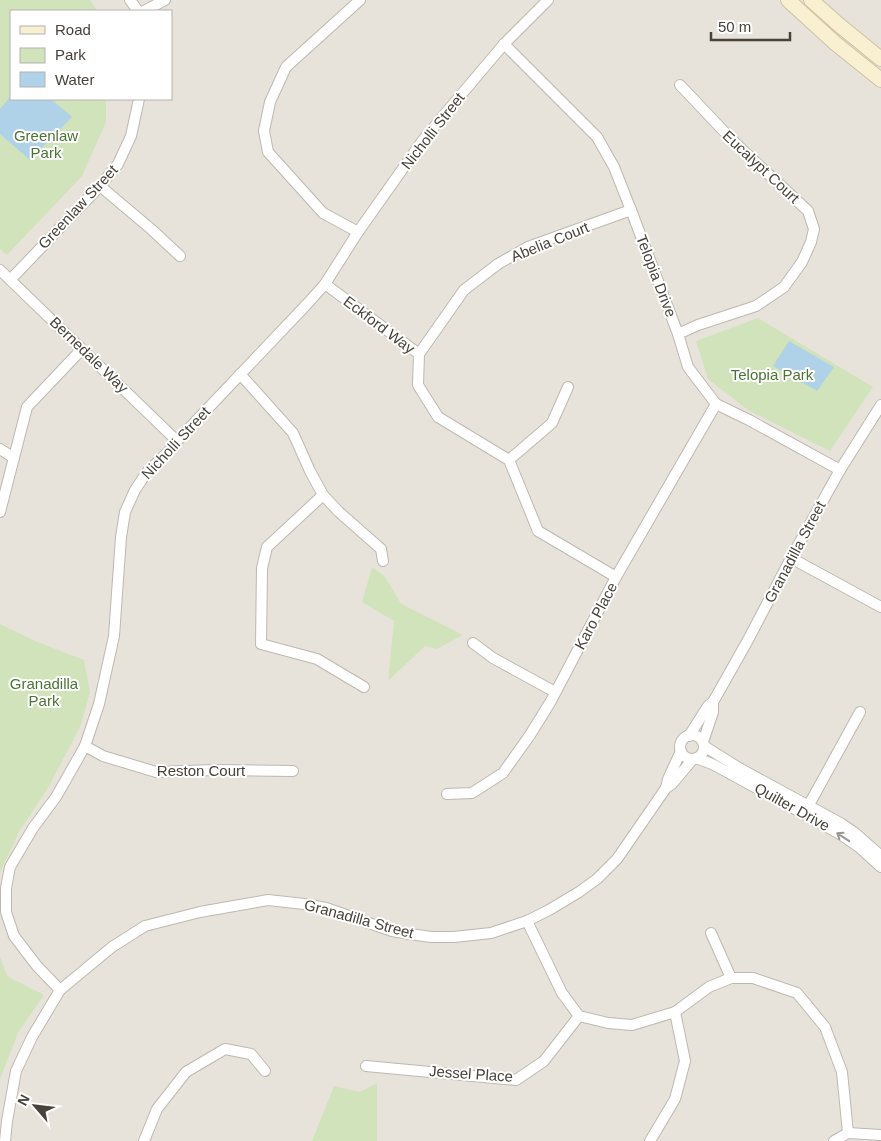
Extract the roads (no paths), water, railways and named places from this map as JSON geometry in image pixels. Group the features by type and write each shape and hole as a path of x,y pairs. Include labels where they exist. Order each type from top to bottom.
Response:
{"main road":[{"path":"788,0 835,43 881,80"},
{"path":"811,0 881,59"}],"street":[{"path":"146,10 165,0"},
{"path":"358,232 323,213 268,152 264,131 270,102 286,67 360,0"},
{"name":"Nicholli Street","path":"60,990 37,966 14,936 6,912 6,888 10,867 33,828 56,797 85,746 99,704 114,636 121,537 125,512 135,490 147,472 169,451 325,284 358,232 423,140 504,44 548,0"},
{"name":"Telopia Drive","path":"504,44 597,137 614,167 678,334 688,367 716,404 840,470"},
{"name":"Eucalypt Court","path":"678,334 698,325 756,306 784,287 802,262 811,242 814,229 808,210 733,141 680,85"},
{"name":"Greenlaw Street","path":"11,279 100,186 118,164 131,136 139,100"},
{"path":"100,186 180,256"},
{"name":"Abelia Court","path":"419,354 464,290 498,264 528,247 631,210"},
{"name":"Bernedale Way","path":"0,270 177,441"},
{"name":"Eckford Way","path":"325,284 419,354 418,385 438,417 510,460"},
{"path":"0,512 27,407 82,349"},
{"path":"240,374 294,433 310,471 323,495 339,512 381,549 383,562"},
{"path":"568,387 552,423 510,460 538,530 616,578"},
{"name":"Karo Place","path":"447,794 472,793 503,772 530,735 616,578 716,404"},
{"name":"Granadilla Street","path":"689,736 708,706 713,702 840,470 881,405"},
{"path":"0,449 14,458"},
{"path":"323,495 268,547 262,568 262,644 317,659 364,687"},
{"path":"791,558 881,607"},
{"path":"473,643 493,658 555,692"},
{"name":"Granadilla Street","path":"703,744 713,712 713,702"},
{"path":"806,810 860,712"},
{"path":"689,736 697,736 703,744 702,753 694,758 687,758 680,747 684,739 689,736"},
{"name":"Quilter Drive","path":"703,744 806,810 859,847 881,868"},
{"name":"Reston Court","path":"85,746 103,756 156,772 215,770 293,771"},
{"name":"Granadilla Street","path":"666,788 668,779 681,751"},
{"name":"Granadilla Street","path":"5,1141 16,1071 32,1037 60,990 112,947 145,926 200,912 268,900 326,908 392,931 431,937 454,937 491,933 527,921 549,910 580,892 597,879 617,859 666,788 672,784 694,758"},
{"name":"Quilter Drive","path":"694,758 712,764 806,810 842,824 881,856"},
{"path":"527,921 562,993 579,1016 608,1023 632,1025 675,1012 709,987 731,978 753,978 797,993 825,1027 842,1072 848,1133"},
{"path":"711,933 731,978"},
{"path":"650,1141 675,1099 685,1061 675,1012"},
{"name":"Jessel Place","path":"366,1066 516,1080 544,1061 579,1016"},
{"path":"144,1141 157,1109 186,1072 226,1049 251,1054 265,1071"},
{"path":"834,1141 848,1133 881,1135"}],"water":[{"path":"10,97 10,100 52,100 72,117 30,160 0,134 0,109"},
{"path":"789,341 834,367 817,391 773,366"}],"park label":[{"name":"Greenlaw Park","path":"46,144"},
{"name":"Telopia Park","path":"772,375"},
{"name":"Granadilla Park","path":"44,692"}]}
